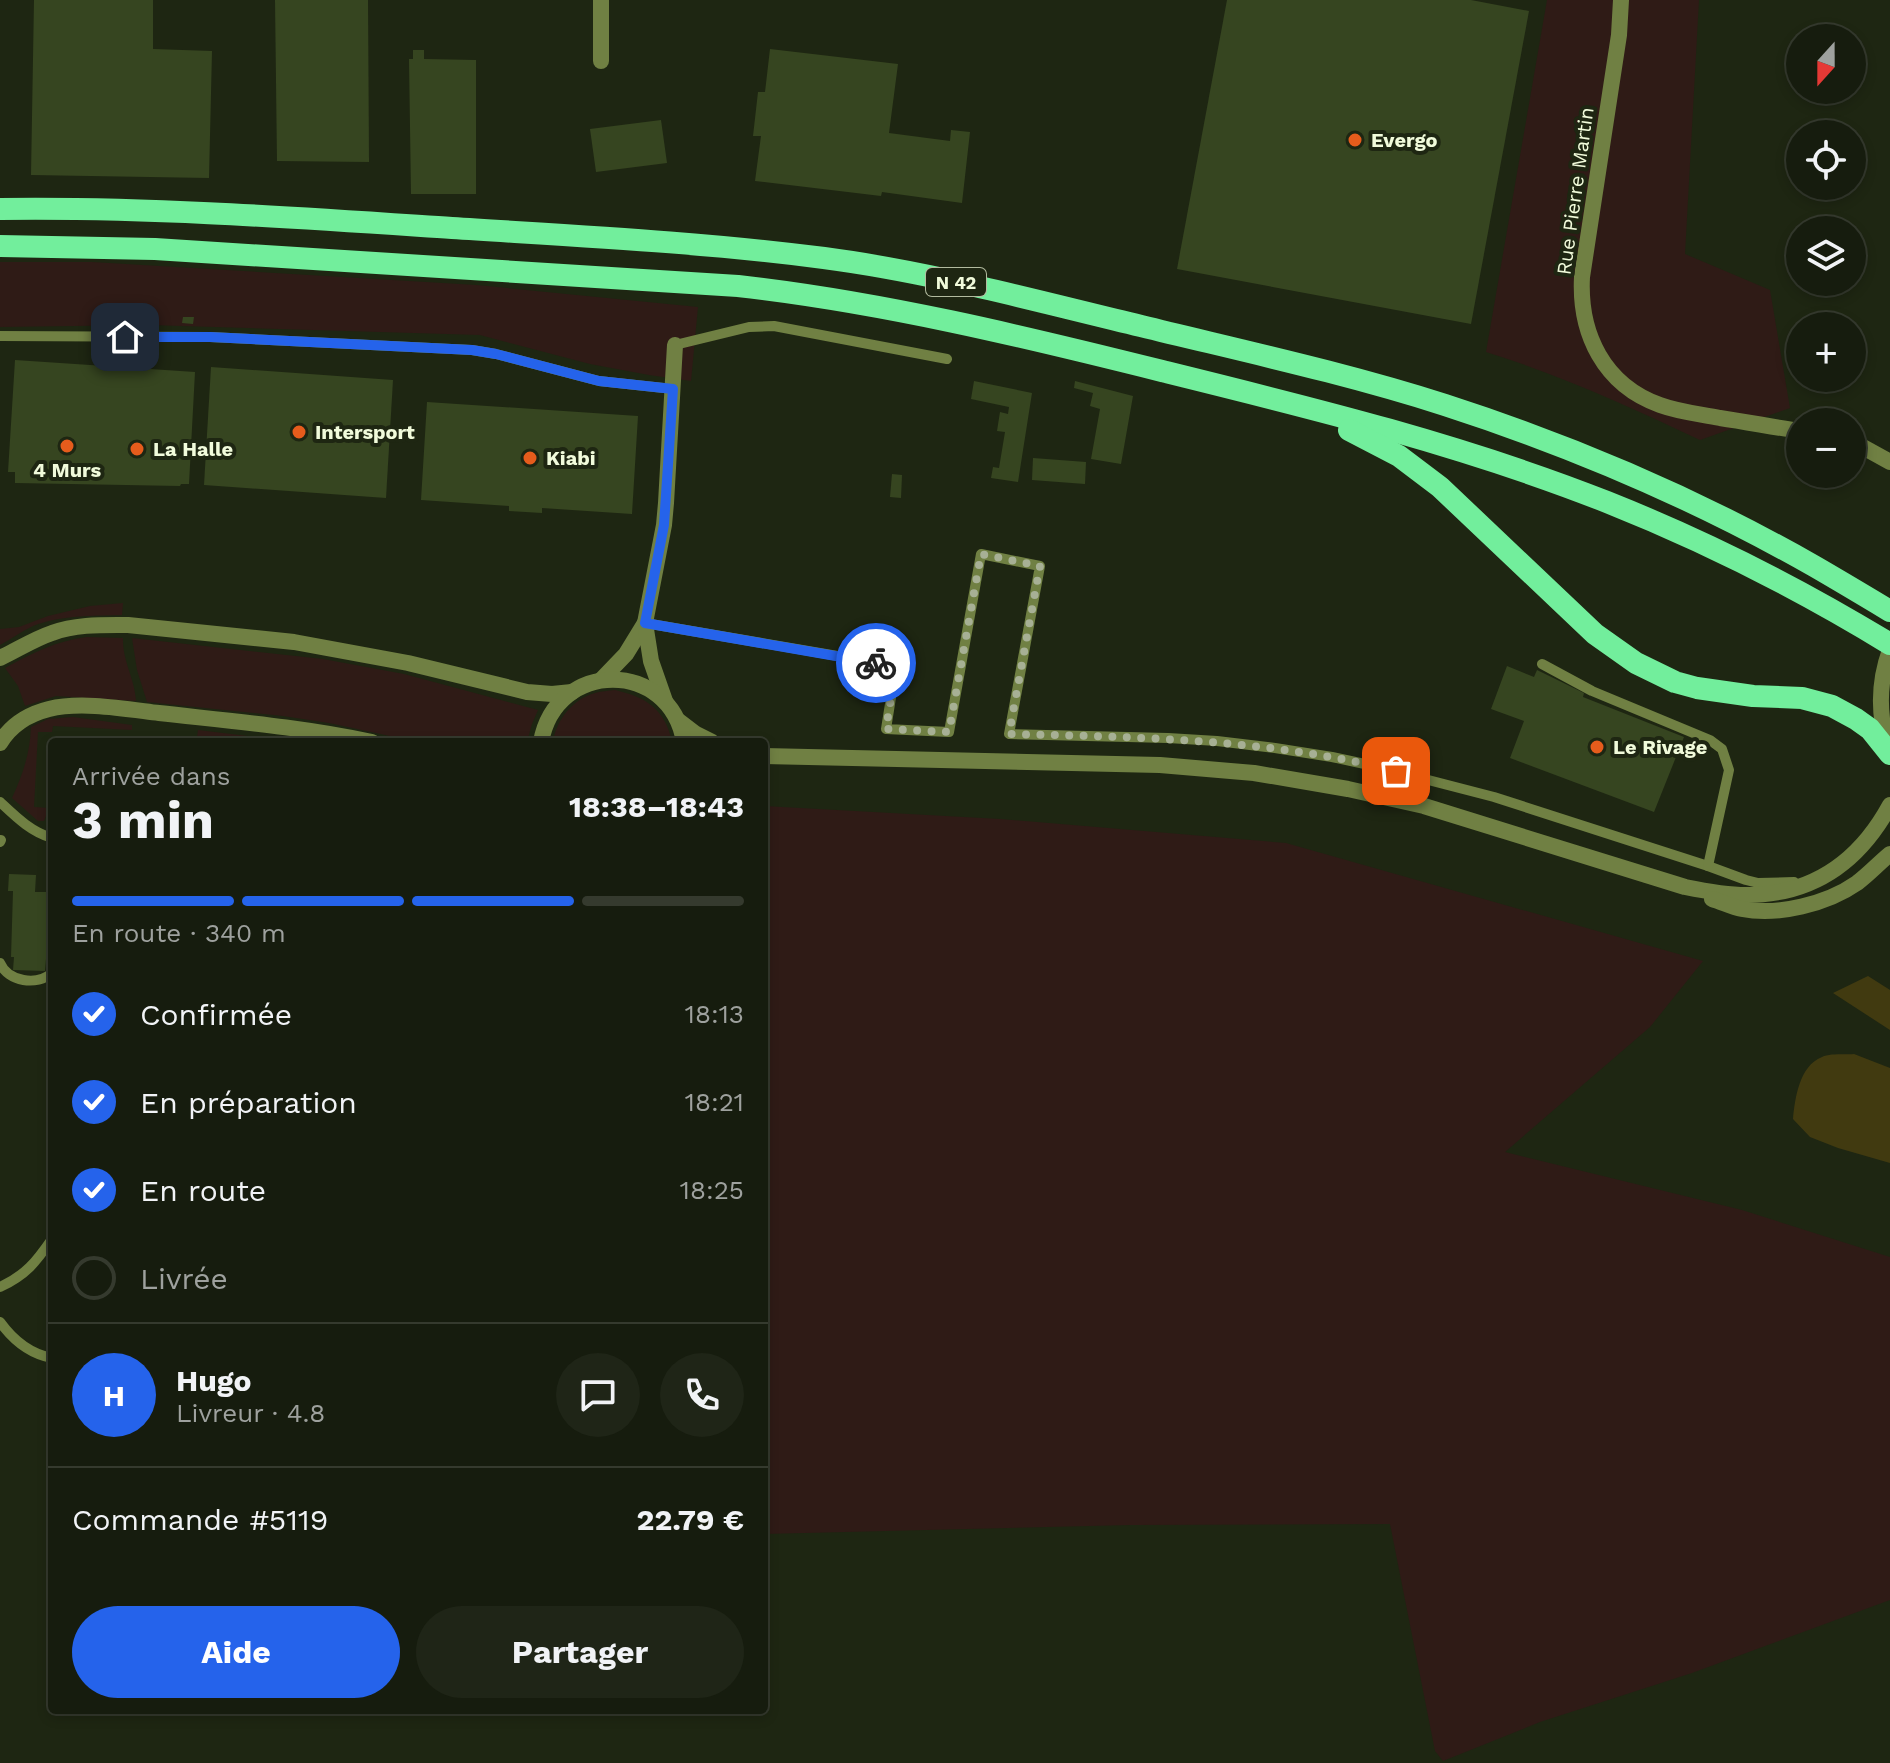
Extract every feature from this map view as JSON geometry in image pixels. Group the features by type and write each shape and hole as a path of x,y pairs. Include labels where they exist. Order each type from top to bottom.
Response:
{"highway":[{"name":"N 42","path":"0,209 112,209 245,215 595,237 801,255 928,276 1303,365 1447,406 1525,433 1667,492 1773,544 1890,611"},
{"name":"N 42","path":"0,246 201,252 682,282 788,292 994,331 1249,393 1527,473 1658,523 1722,553 1801,593 1890,644"},
{"path":"1249,393 1348,430 1417,469 1440,487 1595,634 1636,663 1675,682 1697,688 1753,696 1802,698 1832,706 1870,729 1890,752"}],"street":[{"path":"601,0 601,61"},
{"name":"Rue Pierre Martin","path":"1621,1 1619,35 1582,277 1581,298 1590,338 1613,374 1628,388 1651,401 1680,411 1786,429"},
{"path":"675,345 664,525 645,623 651,661 665,701 679,721 704,738"},
{"path":"1866,444 1890,449"},
{"path":"1866,449 1890,462"},
{"path":"601,680 626,654 645,623"},
{"path":"0,658 67,628 128,625 294,642 408,663 527,692 572,692"},
{"path":"1890,650 1882,680 1880,707 1890,752"},
{"path":"542,738 552,712 572,692 601,680 618,679 635,683 665,701"},
{"path":"0,743 25,718 52,708 70,706 264,725 347,738"},
{"path":"679,721 683,738"},
{"path":"768,755 1160,765 1254,773 1424,806 1685,887 1743,909 1784,909 1817,901 1845,890 1890,854"},
{"path":"1685,887 1721,894 1762,895 1823,878 1857,850 1890,805"}],"lane":[{"path":"675,345 749,327 774,326 947,359"},
{"path":"0,336 210,337 472,350 599,381 673,389"},
{"path":"645,623 896,666 886,729 949,732 981,554 1040,566 1009,734 1217,741 1332,757 1494,797 1758,883 1823,878"},
{"path":"1542,664 1592,691 1710,740 1722,749 1729,770 1708,866"},
{"path":"0,802 25,825 48,836"},
{"path":"0,963 3,970 20,979 48,977"},
{"path":"0,1287 24,1274 48,1245"},
{"path":"0,1322 25,1347 48,1357"}],"shaded area":[{"path":"1547,0 1699,0 1685,254 1770,290 1790,408 1700,440 1595,392 1486,352"},
{"path":"0,262 92,262 476,285 698,307 691,381 590,364 480,335 149,325 0,327"},
{"path":"123,603 122,615 44,622 0,645 0,629 19,627 90,606"},
{"path":"87,637 123,638 136,701 56,696 25,706 18,686 5,668 44,648"},
{"path":"132,638 323,659 404,674 538,710 528,738 399,738 283,716 147,702 137,670"},
{"path":"615,690 645,701 659,713 671,738 554,738 558,726 573,705 595,693"},
{"path":"73,717 132,725 132,730 53,726 52,732 38,732 34,807 48,808 48,811 44,821 38,821 12,798 25,763 31,727 48,719"},
{"path":"198,730 265,738 205,738 197,737"},
{"path":"768,806 1000,819 1286,843 1703,961 1650,1027 1505,1152 1742,1210 1890,1257 1890,1600 1692,1673 1540,1722 1443,1761 1435,1751 1390,1524 1131,1525 768,1534"},
{"path":"1868,976 1890,990 1890,1030 1833,993"},
{"path":"1854,1054 1890,1068 1890,1163 1810,1137 1793,1119 1803,1075 1814,1061 1825,1056"}],"building":[{"path":"34,0 153,0 153,49 212,51 209,178 31,175"},
{"path":"275,0 368,0 369,162 277,161"},
{"name":"Evergo","path":"1227,0 1471,0 1529,11 1471,324 1177,269"},
{"path":"770,49 898,64 889,133 950,141 951,130 970,132 962,203 882,192 881,196 755,181 761,136 753,136 758,92 765,92"},
{"path":"413,50 424,50 424,59 476,60 476,194 411,194 409,59 413,59"},
{"path":"661,120 667,163 596,172 590,129"},
{"path":"183,317 194,317 193,324 182,323"},
{"path":"15,360 195,372 189,484 15,483 15,472 8,472"},
{"name":"Intersport","path":"211,367 393,380 386,498 204,485"},
{"path":"974,381 1032,393 1018,482 991,478 993,467 999,468 1005,432 997,431 1000,412 1008,414 1009,407 971,399"},
{"path":"1075,381 1133,396 1121,464 1091,459 1100,409 1090,406 1093,393 1074,388"},
{"name":"Kiabi","path":"427,402 638,416 632,514 542,508 542,513 509,511 509,506 421,500"},
{"path":"1033,458 1086,462 1085,484 1032,480"},
{"path":"892,474 902,475 901,498 890,497"},
{"name":"Le Rivage","path":"1507,666 1534,677 1537,670 1584,693 1583,697 1684,737 1654,812 1510,758 1524,721 1491,709"},
{"path":"9,874 36,875 35,892 48,892 48,959 45,971 13,970 13,891 8,891"}],"way so far":[{"path":"876,663 896,666 886,729 949,732 981,554 1040,566 1009,734 1217,741 1275,748 1396,771"}],"place":[{"name":"Evergo","path":"1355,140"},
{"name":"Intersport","path":"299,432"},
{"name":"4 Murs","path":"67,446"},
{"name":"La Halle","path":"137,449"},
{"name":"Kiabi","path":"530,458"},
{"name":"Le Rivage","path":"1597,747"}],"route":[{"path":"125,337 210,337 472,350 599,381 673,389 664,525 645,623 876,663"}]}
